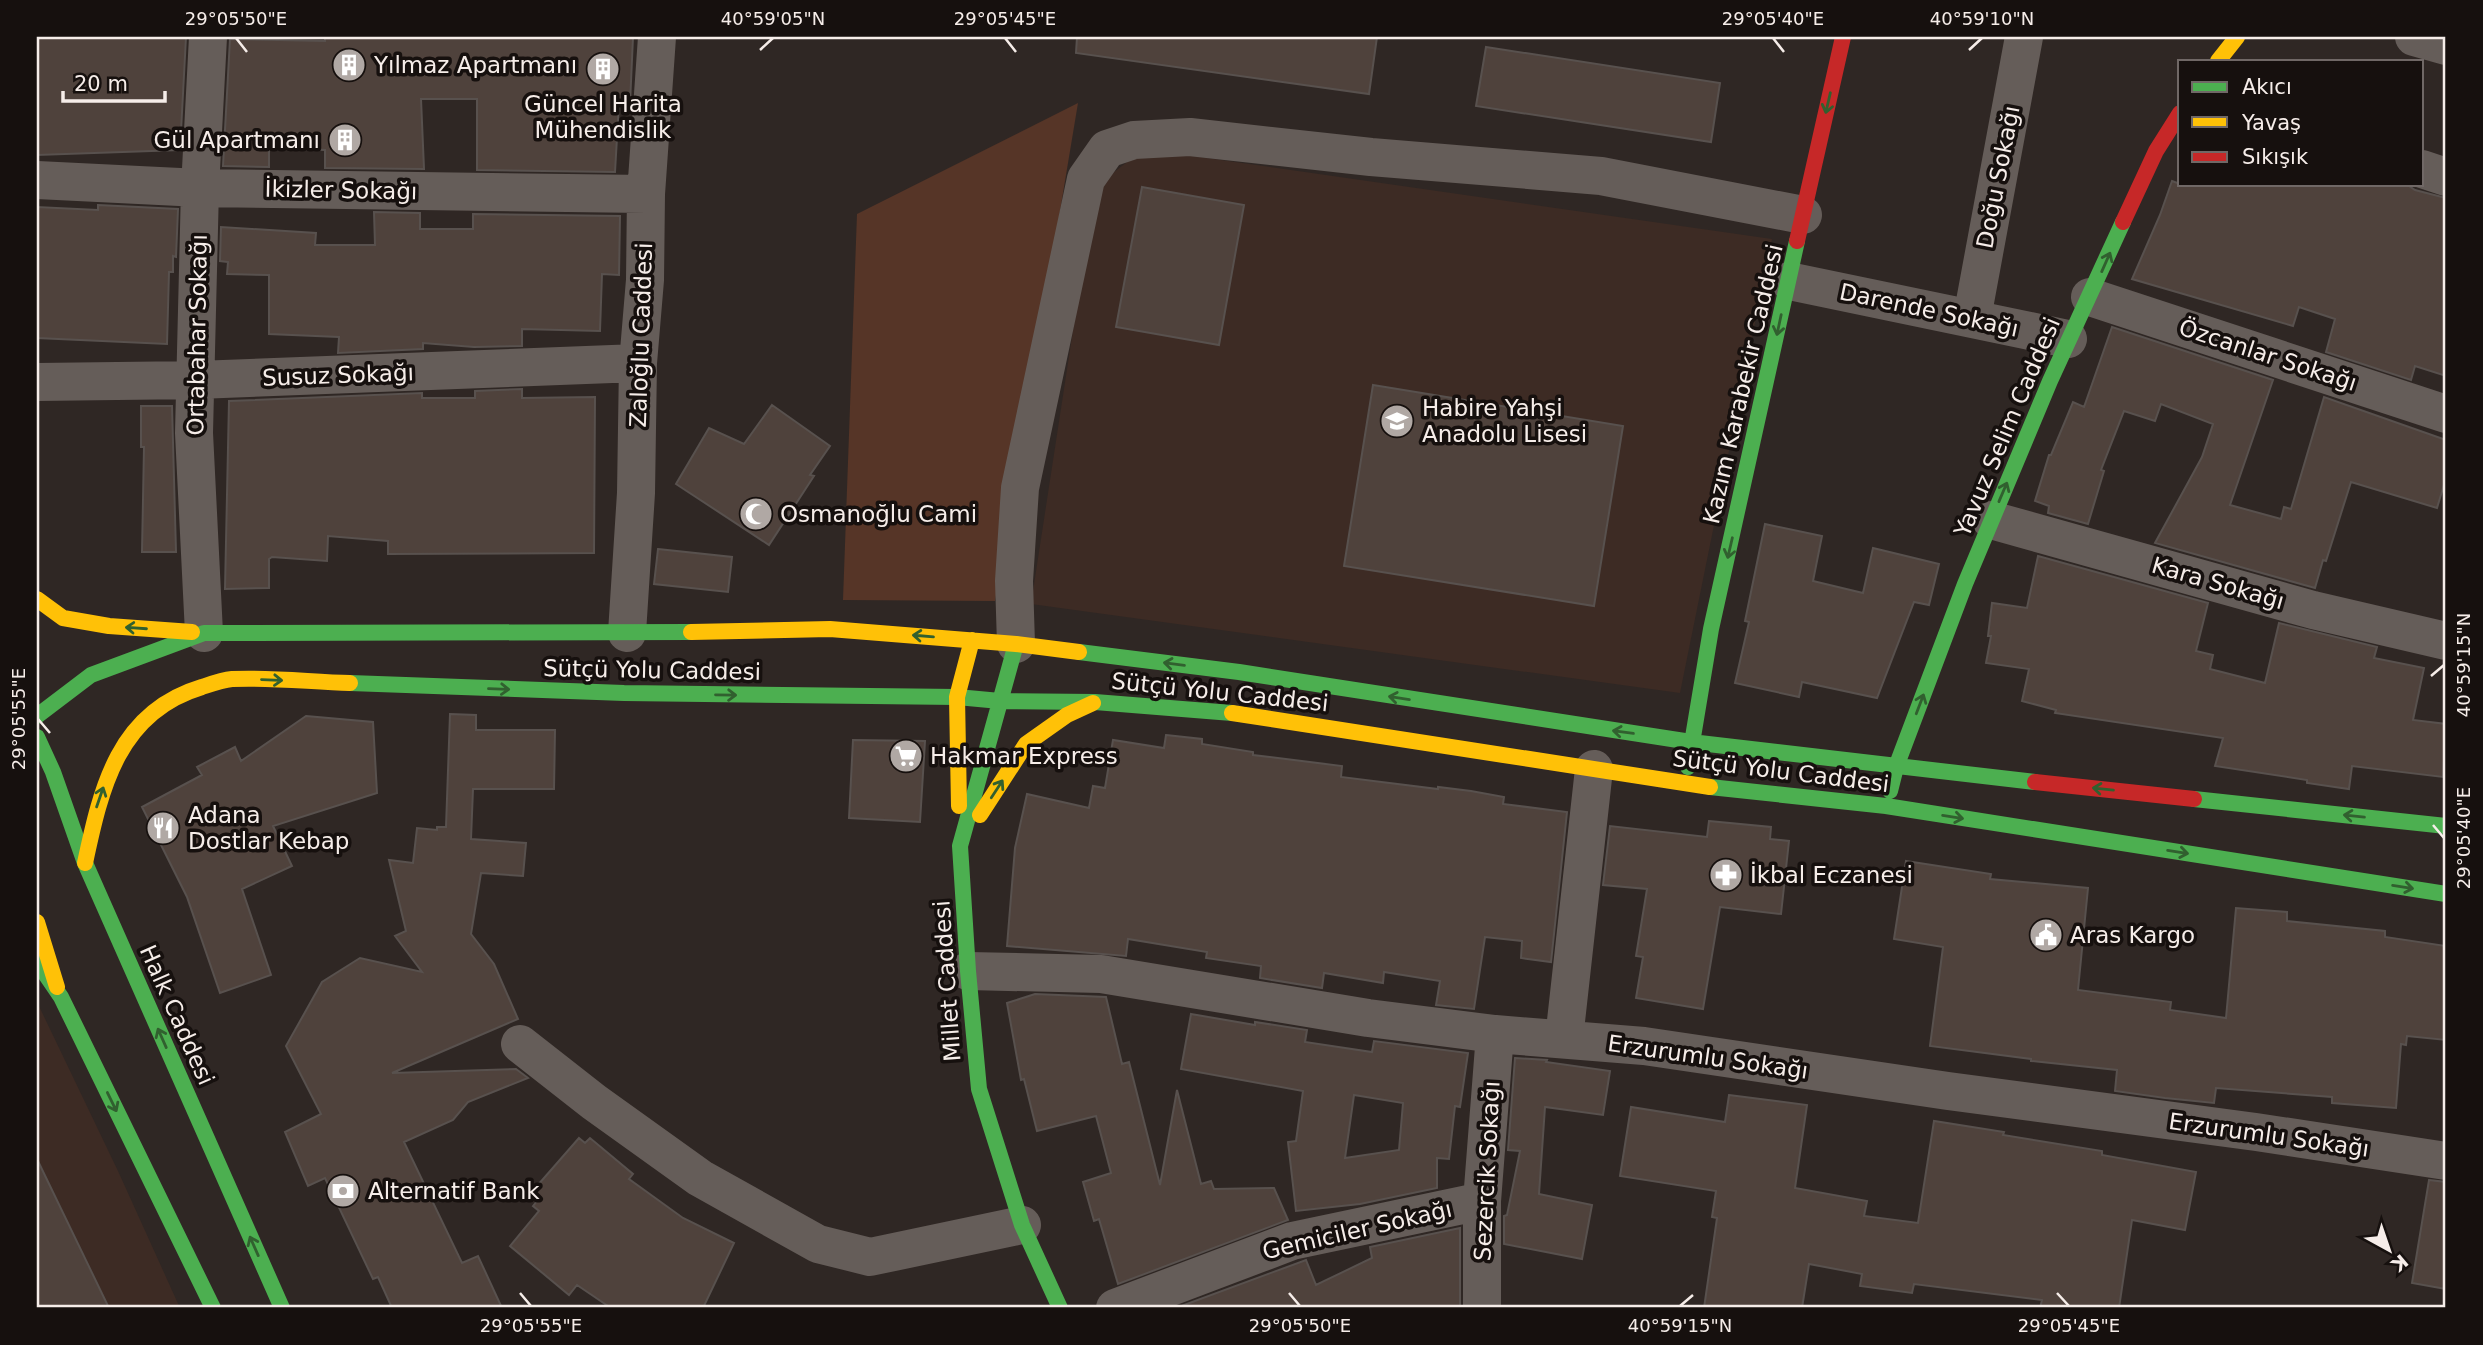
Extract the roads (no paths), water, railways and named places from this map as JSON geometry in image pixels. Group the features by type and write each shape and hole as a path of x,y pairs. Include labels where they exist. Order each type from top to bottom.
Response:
{"main road":[{"name":"Kazım Karabekir Caddesi","path":"1686,784 1711,629 1843,37"},
{"path":"2219,60 2237,37"},
{"name":"Yavuz Selim Caddesi","path":"1886,806 1896,767 1991,520 2068,339 2090,297 2155,151 2178,116"},
{"path":"37,599 64,618 108,626 204,633"},
{"name":"Sütçü Yolu Caddesi","path":"37,716 91,676 204,633 626,639 830,629 1017,643 1239,672 1691,742 1896,767 2446,826"},
{"path":"960,846 957,697 972,640"},
{"name":"Millet Caddesi","path":"1017,643 960,846 968,971 979,1088 1022,1225 1060,1308"},
{"name":"Sütçü Yolu Caddesi","path":"85,863 97,805 114,760 142,721 182,694 230,679 957,697 1000,701 1095,702 1237,713 1686,784 1886,806 2446,894"},
{"path":"960,846 1026,744 1067,715 1095,702"},
{"name":"Halk Caddesi","path":"37,737 53,772 85,863 282,1308"},
{"path":"37,922 61,997"},
{"path":"37,962 61,997 214,1308"}],"street":[{"name":"Ortabahar Sokağı","path":"204,633 194,433 200,188 208,37"},
{"name":"Zaloğlu Caddesi","path":"626,639 636,493 638,363 645,280 646,194 657,37"},
{"name":"Doğu Sokağı","path":"1972,318 2024,37"},
{"path":"2414,37 2446,46"},
{"path":"1017,643 1014,581 1020,488 1086,179 1107,149 1134,140 1189,137 1601,176 1804,215"},
{"path":"2424,170 2446,177"},
{"name":"İkizler Sokağı","path":"37,180 200,188 646,194"},
{"name":"Darende Sokağı","path":"1789,281 2068,339"},
{"name":"Özcanlar Sokağı","path":"2090,297 2446,414"},
{"name":"Susuz Sokağı","path":"37,382 197,380 638,363"},
{"name":"Kara Sokağı","path":"1991,520 2313,610 2446,641"},
{"path":"972,640 1014,581"},
{"path":"1564,1039 1594,769"},
{"name":"Erzurumlu Sokağı","path":"968,971 1101,974 1368,1018 1495,1034 1644,1046 2446,1161"},
{"name":"Sezercik Sokağı","path":"1482,1308 1482,1201 1495,1034"},
{"path":"520,1044 594,1102 700,1178 818,1244 870,1257 1022,1225"},
{"name":"Gemiciler Sokağı","path":"1115,1308 1214,1268 1292,1241 1482,1201"}],"place":[{"name":"Yılmaz Apartmanı","path":"349,65"},
{"name":"Güncel Harita Mühendislik","path":"603,69"},
{"name":"Gül Apartmanı","path":"345,140"},
{"name":"Habire Yahşi Anadolu Lisesi","path":"1397,421"},
{"name":"Osmanoğlu Cami","path":"756,514"},
{"name":"Hakmar Express","path":"906,756"},
{"name":"Adana Dostlar Kebap","path":"163,828"},
{"name":"İkbal Eczanesi","path":"1726,875"},
{"name":"Aras Kargo","path":"2046,935"},
{"name":"Alternatif Bank","path":"343,1191"}]}
